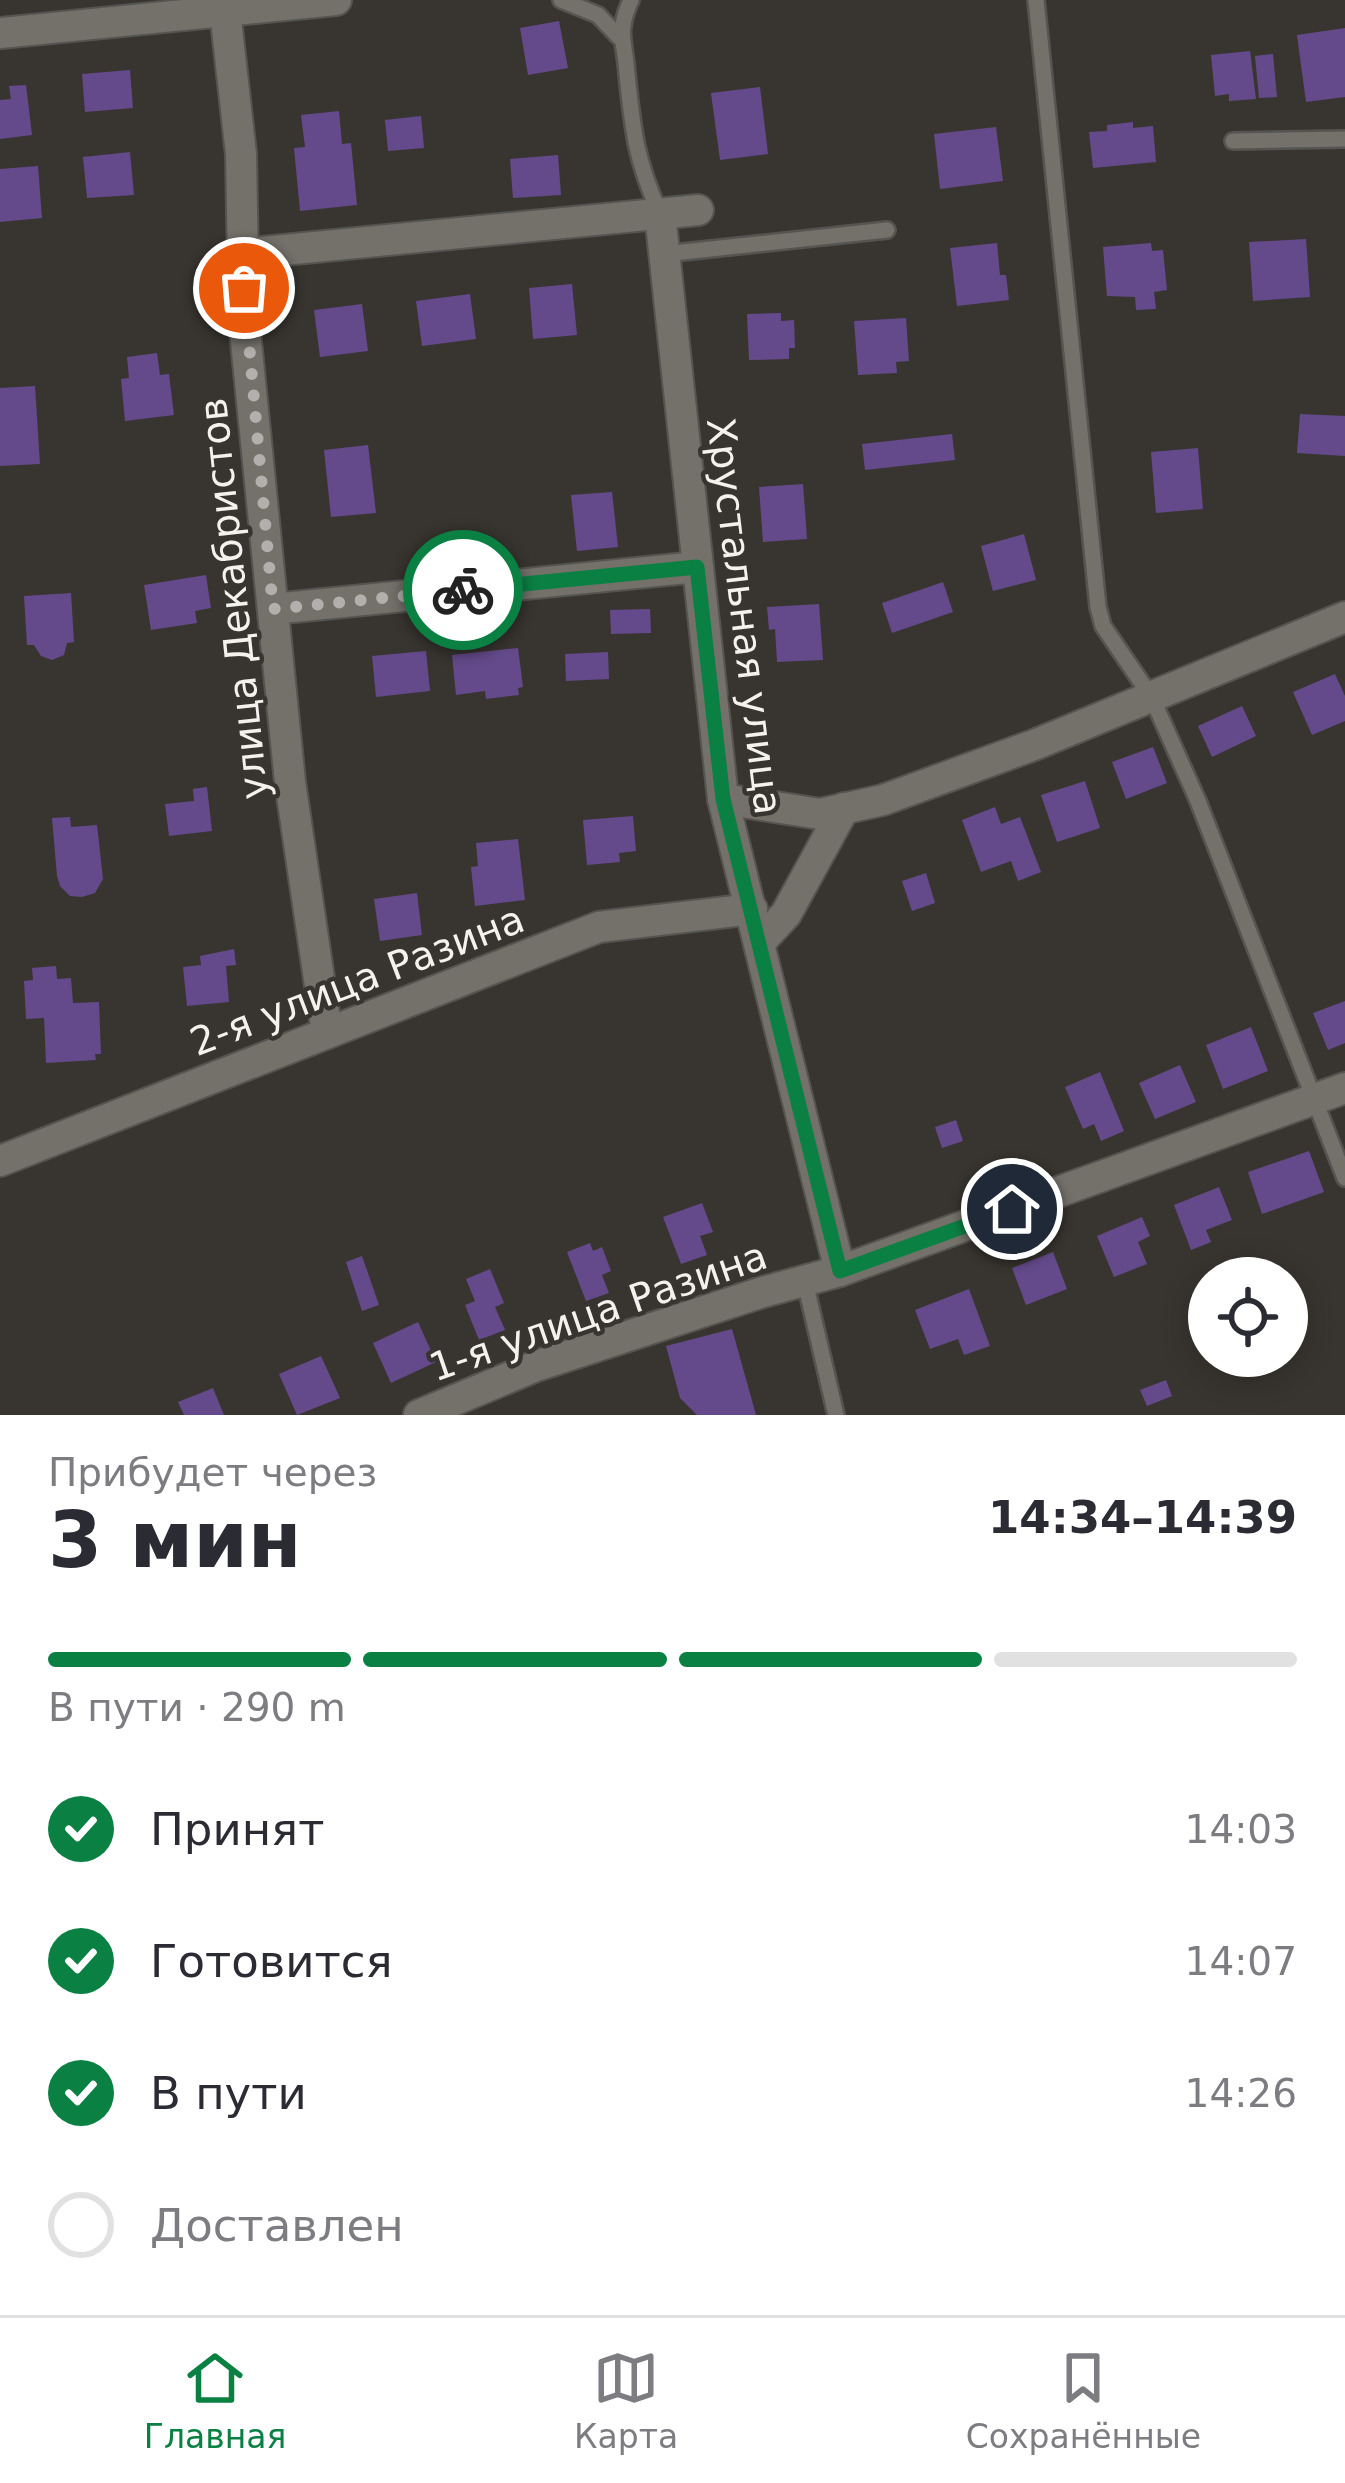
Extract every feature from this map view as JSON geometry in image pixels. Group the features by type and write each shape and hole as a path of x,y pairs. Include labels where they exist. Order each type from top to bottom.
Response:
{"street":[{"path":"0,33 336,0"},
{"name":"улица Декабристов","path":"225,11 241,154 244,321 290,782 327,1033"},
{"path":"243,254 698,210"},
{"name":"Хрустальная улица","path":"660,214 723,799 840,1271"},
{"path":"273,609 697,567"},
{"path":"723,799 820,814 883,800 1152,698 1345,617"},
{"path":"760,942 787,914 844,808"},
{"name":"2-я улица Разина","path":"0,1161 599,927 752,909"},
{"name":"1-я улица Разина","path":"418,1415 536,1366 840,1271 1345,1088"}],"lane":[{"path":"561,0 598,15 620,37 631,0"},
{"path":"1036,0 1098,608 1103,626 1152,698 1239,900 1345,1178"},
{"name":"Хрустальная улица","path":"620,37 633,143 660,214"},
{"path":"1233,141 1345,139"},
{"path":"664,254 887,230"},
{"path":"805,1282 836,1415"}],"building":[{"path":"559,21 568,68 528,75 520,28"},
{"path":"1345,28 1345,97 1306,102 1297,35"},
{"path":"1250,51 1256,99 1229,101 1229,94 1215,96 1211,55"},
{"path":"1273,54 1277,97 1259,98 1255,56"},
{"path":"130,70 133,108 85,112 82,74"},
{"path":"26,85 32,135 0,139 0,100 11,99 9,86"},
{"path":"760,87 768,154 720,160 711,93"},
{"path":"339,111 342,144 351,143 357,205 300,211 294,148 305,147 301,115"},
{"path":"421,116 424,148 388,151 385,120"},
{"path":"1133,122 1133,128 1153,126 1156,162 1093,168 1089,132"},
{"path":"996,127 1003,181 940,189 934,134"},
{"path":"130,152 134,195 87,198 83,157"},
{"path":"558,155 561,195 513,198 510,159"},
{"path":"38,166 42,218 0,222 0,169"},
{"path":"1306,239 1310,297 1253,301 1249,242"},
{"path":"997,243 1000,275 1006,275 1009,300 957,306 950,248"},
{"path":"1151,243 1152,251 1163,250 1167,290 1154,292 1156,309 1136,310 1135,297 1107,296 1103,247"},
{"path":"572,284 577,335 533,339 529,288"},
{"path":"470,294 476,339 422,346 416,301"},
{"path":"362,304 368,351 320,357 314,310"},
{"path":"781,313 781,321 794,320 795,348 789,348 789,359 749,360 747,314"},
{"path":"906,318 909,361 896,362 897,373 858,375 854,321"},
{"path":"157,353 160,375 169,374 174,415 125,421 121,379 129,378 127,357"},
{"path":"35,386 40,464 0,466 0,388"},
{"path":"1300,414 1345,416 1345,456 1297,453"},
{"path":"952,434 955,460 865,470 862,444"},
{"path":"368,445 376,513 331,517 324,450"},
{"path":"1198,448 1203,509 1156,513 1151,452"},
{"path":"803,484 807,539 763,542 759,487"},
{"path":"612,492 618,547 577,551 571,495"},
{"path":"1024,534 1036,580 993,591 981,546"},
{"path":"206,575 211,608 195,611 197,623 151,630 144,585"},
{"path":"943,582 953,612 892,633 882,603"},
{"path":"71,593 74,642 67,643 64,655 52,660 41,656 34,645 27,645 24,596"},
{"path":"819,604 823,660 777,662 775,629 769,630 767,607"},
{"path":"650,609 651,633 611,634 610,610"},
{"path":"518,648 523,687 518,688 519,695 486,699 485,691 456,695 452,655"},
{"path":"426,651 430,691 376,697 372,656"},
{"path":"608,652 609,679 566,681 565,654"},
{"path":"1335,674 1345,696 1345,721 1312,735 1293,692"},
{"path":"1242,706 1256,736 1212,757 1198,726"},
{"path":"1153,747 1167,783 1126,799 1112,762"},
{"path":"1085,781 1100,828 1057,842 1041,795"},
{"path":"207,787 212,831 169,836 165,804 194,801 193,789"},
{"path":"995,807 1001,824 1020,817 1041,872 1018,881 1011,861 981,872 962,820"},
{"path":"633,816 636,851 619,853 620,862 587,865 583,820"},
{"path":"70,817 71,827 97,825 103,879 95,893 82,897 70,896 57,876 52,818"},
{"path":"518,839 525,900 475,906 471,867 478,866 476,843"},
{"path":"926,873 935,903 912,911 902,881"},
{"path":"417,893 422,935 380,941 374,899"},
{"path":"234,949 236,965 226,966 229,1002 187,1006 183,967 201,965 200,956"},
{"path":"56,966 57,979 71,978 73,1003 99,1002 101,1054 95,1054 96,1060 46,1063 44,1018 26,1019 24,981 33,980 32,968"},
{"path":"1345,1001 1345,1043 1328,1050 1313,1013"},
{"path":"1251,1027 1268,1071 1223,1089 1206,1045"},
{"path":"1180,1065 1196,1102 1155,1119 1139,1083"},
{"path":"1100,1072 1124,1131 1101,1141 1094,1124 1083,1129 1065,1087"},
{"path":"956,1120 963,1141 942,1148 935,1127"},
{"path":"1309,1151 1324,1192 1262,1214 1248,1172"},
{"path":"1219,1187 1232,1220 1206,1230 1211,1242 1191,1250 1174,1205"},
{"path":"702,1203 713,1232 700,1236 707,1255 681,1264 663,1217"},
{"path":"1142,1217 1150,1236 1138,1242 1147,1264 1114,1277 1097,1236"},
{"path":"590,1243 593,1251 602,1247 611,1271 602,1275 609,1293 586,1301 567,1252"},
{"path":"1053,1252 1067,1289 1026,1305 1012,1268"},
{"path":"362,1256 379,1305 362,1311 346,1262"},
{"path":"490,1269 504,1303 495,1307 505,1330 479,1340 465,1305 475,1301 466,1279"},
{"path":"969,1289 990,1346 964,1355 958,1339 930,1349 915,1310"},
{"path":"418,1322 436,1362 391,1383 373,1343"},
{"path":"732,1329 756,1415 697,1415 680,1398 666,1346"},
{"path":"321,1356 340,1398 297,1415 279,1374"},
{"path":"1166,1380 1172,1396 1147,1406 1140,1390"},
{"path":"213,1388 224,1415 184,1415 178,1402"}],"way so far":[{"path":"244,288 273,609 463,590"}],"route":[{"path":"463,590 697,567 723,799 840,1271 1012,1209"}]}
